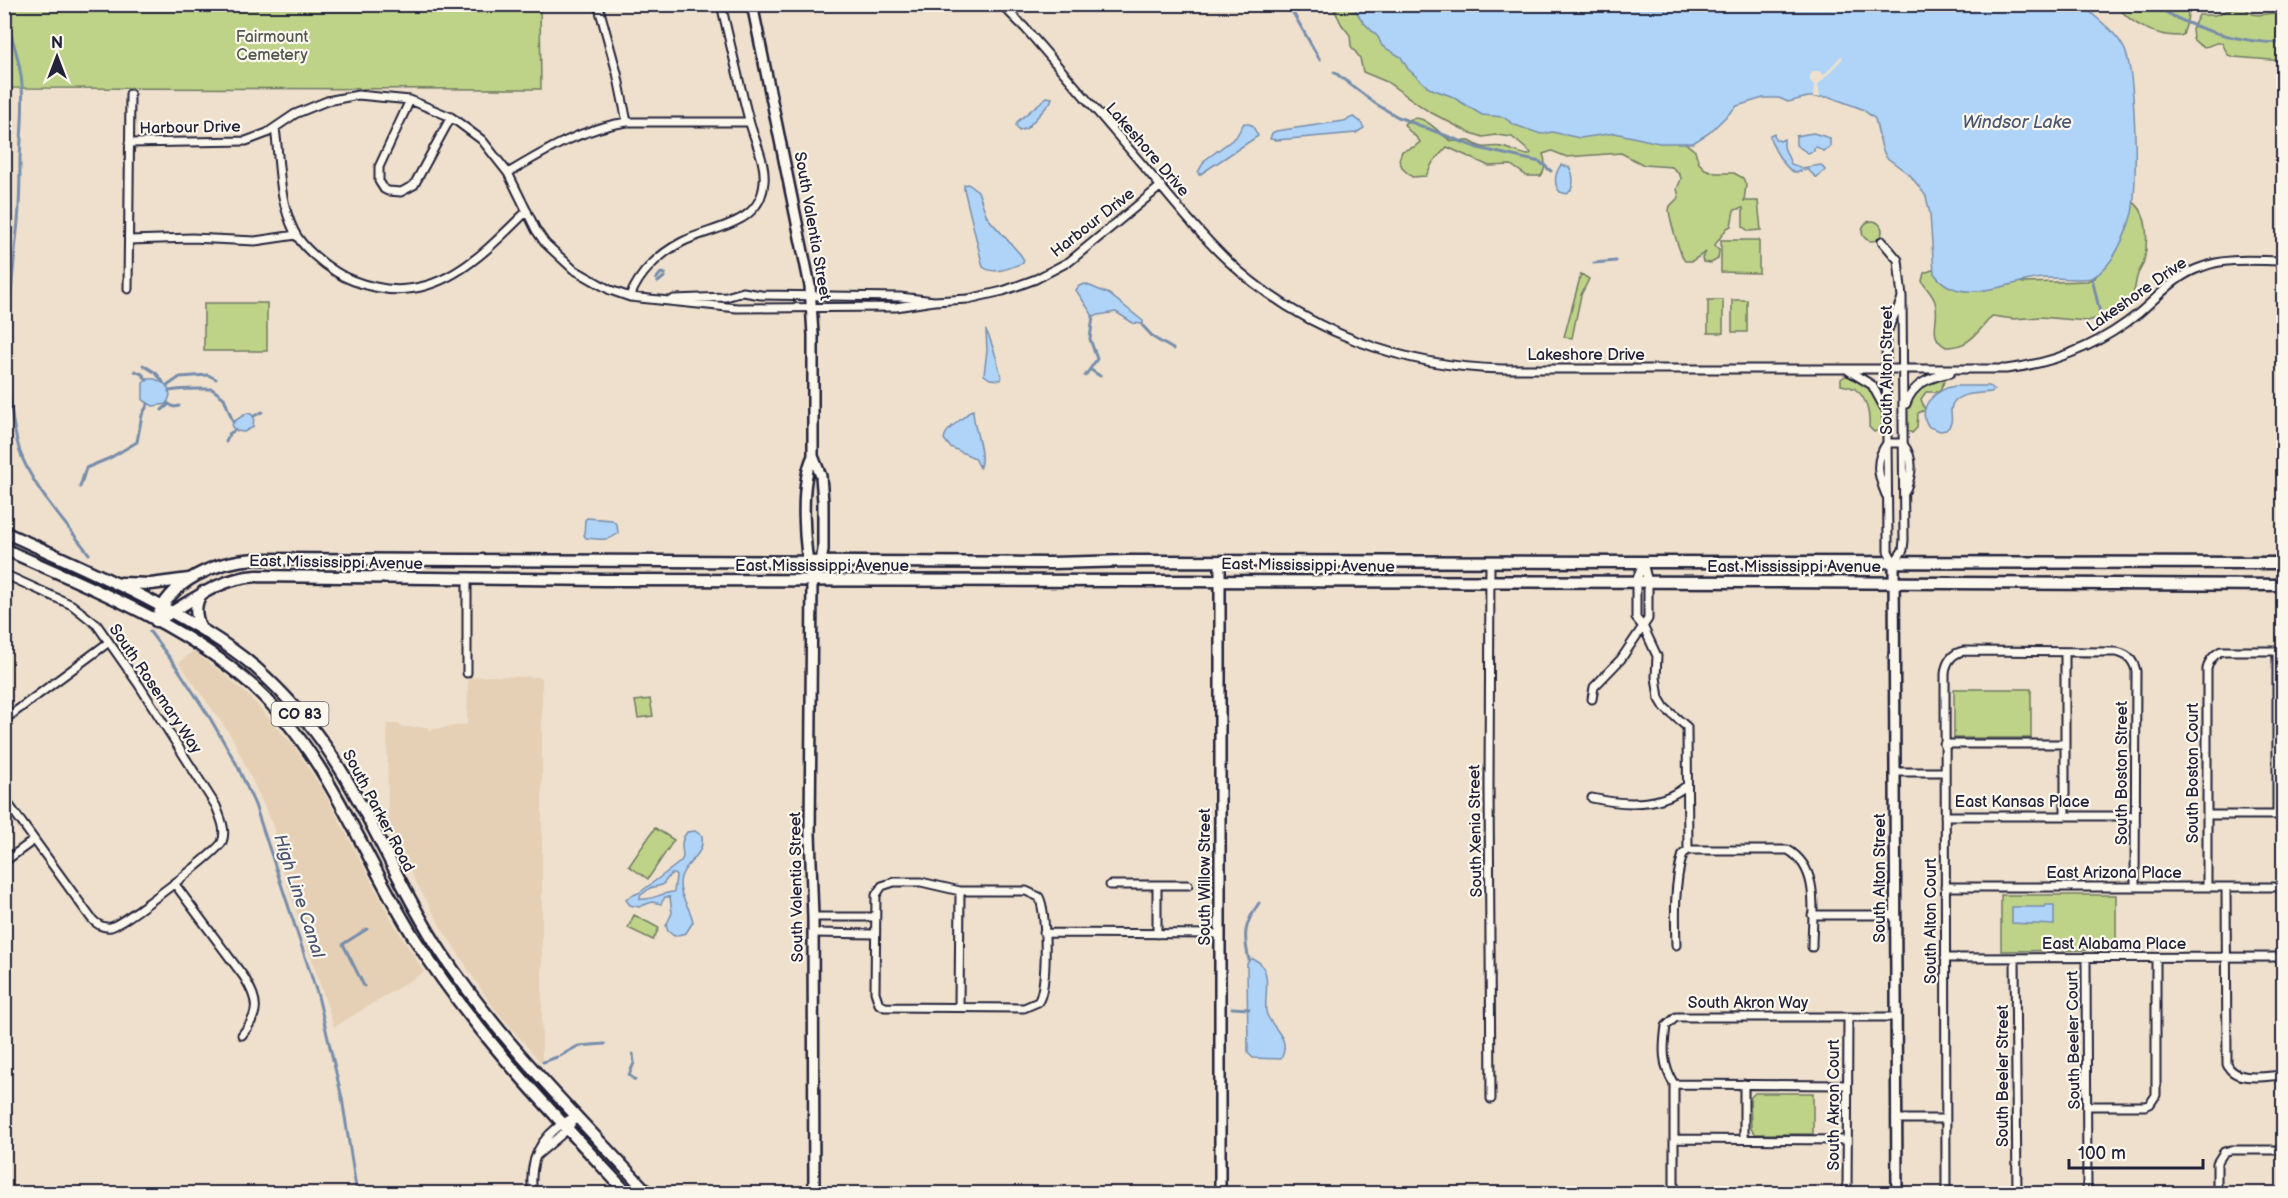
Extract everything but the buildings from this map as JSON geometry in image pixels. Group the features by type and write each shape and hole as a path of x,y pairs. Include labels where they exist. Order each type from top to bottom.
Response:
{"main road":[{"name":"South Parker Road","path":"4,532 112,581 200,627 232,649 289,700 318,735 343,773 414,909 456,974 491,1020 649,1194"},
{"name":"South Parker Road","path":"4,549 189,638 230,666 266,699 296,732 326,774 396,906 444,982 501,1055 628,1194"},
{"name":"East Mississippi Avenue","path":"156,621 166,609 173,592 195,578 220,564 256,559 807,562 2283,563"},
{"name":"East Mississippi Avenue","path":"166,609 227,580 248,577 467,580 1220,580 1301,583 2283,585"},
{"path":"112,581 152,584 195,578"},
{"path":"200,627 196,612 198,598 204,591"}],"street":[{"path":"598,4 617,73 627,122"},
{"path":"630,297 644,273 669,249 693,237 739,221 748,215 756,205 764,185 764,169 749,122 721,4"},
{"name":"South Valentia Street","path":"752,4 805,256 811,296 813,456 820,471 823,487 823,546 820,562 812,581"},
{"name":"Lakeshore Drive","path":"1001,4 1025,28 1219,252 1264,291 1295,311 1335,332 1397,354 1442,364 1495,369 1961,370 2020,367 2080,350 2121,326 2180,277 2201,267 2225,261 2283,261"},
{"path":"128,289 130,94"},
{"name":"Harbour Drive","path":"129,142 243,141 259,137 302,110 336,99 371,95 410,100 451,117 489,148 508,172 543,240 566,263 601,287 630,297 730,308 903,307 993,294 1046,275 1081,253 1161,186"},
{"path":"410,100 379,167 379,181 388,191 401,192 414,186 451,117"},
{"path":"508,172 575,136 609,124 749,122"},
{"path":"275,128 282,194 296,235 322,262 347,279 380,288 410,289 440,282 464,268 490,248 527,211"},
{"path":"129,240 192,238 255,241 296,235"},
{"name":"South Alton Street","path":"1882,241 1898,260 1902,297 1903,547 1894,563"},
{"name":"Harbour Drive","path":"656,300 726,297 743,292 761,295 900,297 934,301"},
{"name":"South Alton Street","path":"1897,1194 1894,563 1888,548 1887,497 1878,474 1879,454 1887,443 1887,329 1900,306 1902,297"},
{"path":"1844,369 1872,385 1886,413"},
{"path":"1903,412 1910,394 1919,385 1934,377 1961,370"},
{"path":"1887,443 1903,443"},
{"name":"South Valentia Street","path":"813,456 808,467 806,485 807,562 812,581 810,834 813,917 814,1194"},
{"name":"South Willow Street","path":"1220,561 1220,1194"},
{"name":"South Xenia Street","path":"1490,562 1491,1099"},
{"path":"1643,562 1636,582 1636,618 1644,628 1657,656 1656,677 1659,698 1665,708 1687,728 1688,850"},
{"path":"1592,699 1594,687 1621,659 1648,619 1648,582 1643,562"},
{"name":"South Rosemary Way","path":"4,574 72,605 91,619 139,685 216,806 224,830 221,845 174,883"},
{"path":"467,580 467,673"},
{"path":"4,720 109,642"},
{"name":"South Alton Court","path":"1946,1194 1945,674 1949,660 1964,651 2065,652"},
{"name":"South Boston Court","path":"2207,887 2207,669 2210,660 2221,651 2280,651"},
{"path":"2207,815 2280,815 2280,651"},
{"path":"2065,652 2065,816"},
{"name":"South Boston Street","path":"2065,652 2116,652 2129,656 2136,670 2135,886"},
{"path":"1944,744 2065,744"},
{"name":"East Kansas Place","path":"1895,772 1945,772"},
{"path":"1592,798 1612,803 1649,802 1678,792 1687,785"},
{"path":"4,798 96,924 104,927 118,924 174,883 244,977 253,993 256,1006 254,1017 242,1035"},
{"name":"East Kansas Place","path":"1945,816 2134,816"},
{"path":"4,862 34,840"},
{"path":"1676,945 1679,872 1683,854 1688,850 1788,850 1797,855 1810,874 1812,947"},
{"path":"894,882 921,882 960,891 1026,891 1040,897 1044,909 1044,989 1038,1002 1024,1008 885,1007 879,1004 876,992 875,934 876,895 882,886 894,882"},
{"path":"1110,885 1188,885"},
{"path":"1157,885 1157,934"},
{"name":"East Arizona Place","path":"1945,887 2283,887"},
{"path":"2226,887 2226,1059 2229,1070 2243,1076 2283,1076"},
{"path":"960,891 960,1006"},
{"path":"1812,915 1896,915"},
{"path":"813,917 876,917"},
{"path":"813,933 875,934"},
{"path":"1044,933 1220,934"},
{"name":"East Alabama Place","path":"1945,958 2283,957"},
{"name":"South Beeler Street","path":"2015,958 2017,1194"},
{"name":"South Beeler Court","path":"2086,958 2087,1194"},
{"path":"2088,1106 2145,1106 2150,1104 2156,1095 2156,958"},
{"name":"South Akron Way","path":"1674,1194 1674,1084 1666,1071 1664,1039 1666,1026 1676,1017 1896,1017"},
{"name":"South Akron Court","path":"1847,1194 1848,1017"},
{"path":"1674,1084 1847,1085"},
{"path":"1744,1084 1744,1139"},
{"path":"532,1185 532,1170 540,1144 576,1116"},
{"path":"1896,1119 1945,1119"},
{"path":"1675,1139 1847,1140"},
{"path":"2217,1194 2217,1163 2220,1155 2231,1150 2283,1150"}],"shaded area":[{"path":"193,651 250,697 295,747 324,792 394,924 424,972 334,1027 281,865 273,825 232,737 179,663"},
{"path":"542,677 542,1064 490,1003 441,927 390,835 387,724 400,724 401,727 428,727 428,730 467,724 468,678"}],"green space":[{"name":"Fairmount Cemetery","path":"5,4 540,5 541,89 5,88"},
{"path":"1332,5 1357,5 1605,129 1683,141 1695,151 1699,163 1705,169 1716,173 1734,173 1743,178 1746,185 1744,201 1758,201 1761,230 1749,231 1743,227 1743,208 1734,210 1731,226 1714,246 1719,250 1718,259 1711,263 1703,262 1702,258 1706,252 1692,261 1685,261 1669,210 1679,197 1677,189 1681,179 1680,175 1672,167 1644,165 1621,153 1567,157 1552,151 1543,154 1545,165 1541,176 1527,176 1511,165 1489,166 1447,147 1433,162 1426,176 1412,177 1403,169 1399,160 1402,151 1420,142 1404,124 1410,119 1424,120 1452,141 1466,140 1481,147 1500,146 1529,155 1531,153 1512,137 1496,135 1483,137 1468,132 1428,111 1387,82 1363,72 1360,58 1351,46 1350,35"},
{"path":"2116,5 2189,5 2183,35 2161,34 2144,28"},
{"path":"2240,6 2253,14 2283,15 2283,61 2234,57 2228,55 2222,43 2205,47 2193,39 2192,29 2199,15 2215,15"},
{"path":"2133,202 2139,207 2145,222 2146,249 2133,293 2118,308 2099,318 2087,321 2040,317 2014,319 1992,316 1973,337 1961,345 1946,347 1940,343 1935,332 1935,302 1922,281 1924,273 1932,270 2025,283 2087,281 2095,278"},
{"path":"1872,221 1879,224 1882,231 1879,238 1872,241 1865,238 1862,231 1865,224"},
{"path":"1721,240 1759,240 1759,273 1721,272"},
{"path":"1581,274 1589,279 1581,295 1572,338 1564,337"},
{"path":"1708,300 1723,300 1723,333 1708,333"},
{"path":"1732,300 1747,300 1747,332 1732,332"},
{"path":"204,303 267,303 267,351 204,351"},
{"path":"1845,376 1866,381 1874,392 1883,410 1881,429 1874,432 1869,427 1865,401 1859,392 1841,385 1841,379"},
{"path":"1941,378 1945,380 1939,392 1926,392 1921,399 1925,410 1918,413 1917,428 1912,433 1905,429 1907,405 1910,400 1931,379 1936,381"},
{"path":"1954,689 2031,689 2031,738 1954,738"},
{"path":"650,699 653,716 638,718 635,701"},
{"path":"655,828 674,840 648,879 629,866"},
{"path":"2001,895 2116,895 2116,950 2001,951"},
{"path":"634,915 659,928 653,940 628,928"},
{"path":"1755,1093 1813,1093 1813,1134 1756,1134 1751,1129 1750,1098"}],"water":[{"name":"Windsor Lake","path":"1352,5 2083,5 2116,36 2124,48 2128,61 2135,129 2132,213 2122,240 2112,258 2100,273 2092,278 2042,278 1982,291 1955,289 1944,283 1934,273 1930,214 1926,196 1910,175 1886,157 1875,119 1862,109 1830,97 1808,97 1788,102 1779,98 1763,98 1737,106 1709,133 1693,143 1659,143 1615,133 1580,138 1552,132 1541,134 1515,125 1503,117 1482,115 1451,96 1429,88 1408,69 1401,57 1382,46 1378,37 1363,22"},
{"path":"1047,97 1052,98 1050,103 1027,128 1019,131 1016,126 1017,122"},
{"path":"1353,117 1360,121 1364,128 1356,133 1270,139 1272,133 1276,131 1344,121"},
{"path":"1244,123 1252,125 1258,136 1199,175 1198,172 1205,160 1236,137"},
{"path":"1774,133 1775,139 1780,141 1784,139 1784,147 1791,164 1802,168 1821,165 1825,170 1817,178 1808,170 1794,172 1790,170 1772,144 1770,135"},
{"path":"1813,133 1830,138 1830,147 1823,151 1817,147 1808,153 1796,145 1796,136"},
{"path":"1561,165 1569,167 1572,173 1573,181 1570,192 1567,194 1560,192 1556,186 1556,175"},
{"path":"968,184 978,191 987,217 1020,254 1024,260 1023,263 998,271 983,267 964,189 964,185"},
{"path":"1085,284 1109,294 1143,321 1143,324 1133,323 1116,312 1093,316 1076,290"},
{"path":"986,331 1001,380 990,379 984,375 987,350"},
{"path":"148,379 155,379 167,385 170,395 167,404 153,406 143,400 143,383"},
{"path":"1955,386 1989,386 1995,390 1960,397 1952,405 1951,422 1946,430 1940,431 1929,427 1924,413 1926,406 1935,395"},
{"path":"973,410 981,454 980,468 975,458 950,447 944,439 951,427"},
{"path":"247,413 254,417 253,427 244,432 236,431 232,427 233,422"},
{"path":"587,518 612,520 617,525 618,533 607,539 586,538 584,535"},
{"path":"695,831 702,836 701,849 683,871 680,883 682,895 693,922 686,933 674,936 666,926 672,913 670,897 665,897 661,904 652,902 639,907 630,905 626,900 642,891 682,860 682,841 687,832","holes":["671,874 676,876 674,892 640,899 640,896 650,888 662,885"]},
{"path":"2054,905 2054,925 2012,923 2012,907 2045,907"},
{"path":"1253,959 1260,963 1266,974 1266,1011 1284,1044 1281,1059 1253,1058 1248,1053 1247,964"}],"pier":[{"path":"1841,56 1843,58 1818,85 1820,97 1813,97 1814,85 1810,81 1810,75 1814,71 1819,71 1824,75"}],"waterway":[{"path":"1288,4 1320,60"},
{"name":"High Line Canal","path":"2154,4 2182,21 2216,33 2251,40 2284,43"},
{"name":"High Line Canal","path":"4,14 18,58 23,94 19,204 8,342 8,371 14,426 20,452 33,479 89,554"},
{"path":"1334,72 1376,104 1398,117 1478,148 1540,162 1551,171"},
{"path":"1594,263 1616,261"},
{"path":"656,279 661,273 665,274"},
{"path":"658,282 664,277"},
{"path":"2092,278 2100,313"},
{"path":"1085,376 1097,359 1090,339 1093,316"},
{"path":"1142,325 1154,338 1173,349"},
{"path":"143,365 156,373 163,382"},
{"path":"1091,370 1100,376"},
{"path":"135,371 147,380"},
{"path":"167,386 180,377 208,375 216,379"},
{"path":"169,391 212,389 224,398 233,422"},
{"path":"167,403 174,407 179,406"},
{"path":"80,487 86,468 110,458 137,442 142,415 148,404"},
{"path":"162,410 169,404"},
{"path":"254,416 262,412"},
{"path":"226,442 229,434 235,430"},
{"name":"High Line Canal","path":"150,632 210,718 237,765 255,805 318,996 342,1098 357,1194"},
{"path":"1249,960 1246,930 1250,917 1259,903"},
{"path":"364,986 343,944 367,929"},
{"path":"1232,1008 1249,1009"},
{"path":"560,1056 578,1046 605,1044"},
{"path":"633,1054 634,1063 629,1075 635,1080"},
{"path":"543,1062 557,1057"}]}
